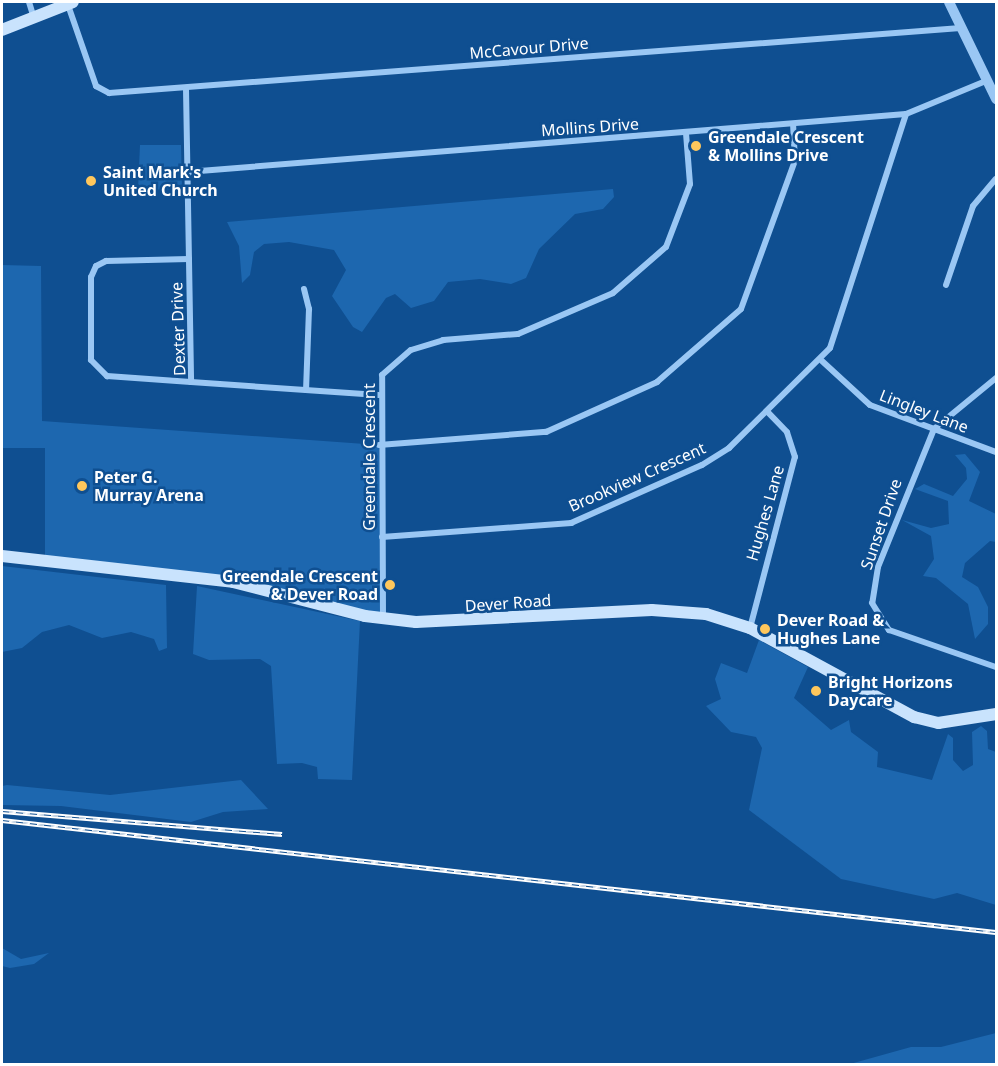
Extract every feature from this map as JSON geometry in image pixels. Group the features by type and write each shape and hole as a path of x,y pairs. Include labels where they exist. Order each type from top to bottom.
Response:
{"main road":[{"path":"2,30 33,15 70,3"},
{"name":"Dever Road","path":"2,556 233,582 383,618 464,623 671,610 750,628 914,717 938,723 996,714"}],"street":[{"path":"29,2 33,15"},
{"path":"949,2 996,99"},
{"name":"McCavour Drive","path":"70,3 99,89 186,89 961,28"},
{"name":"Mollins Drive","path":"187,172 793,126 906,114 988,80"},
{"name":"Dexter Drive","path":"186,89 191,382 379,395"},
{"name":"Brookview Crescent","path":"382,537 571,523 702,465 768,412 822,361 834,337 906,114"},
{"path":"379,445 546,432 657,382 741,309 795,161 793,126"},
{"name":"Greendale Crescent","path":"383,618 379,445 379,395 382,375 411,350 538,327 613,293 666,248 690,184 686,133"},
{"path":"946,285 970,212 996,179"},
{"path":"189,259 106,261 96,266 91,277 91,360 107,376 191,382"},
{"path":"304,290 309,309 306,390"},
{"name":"Lingley Lane","path":"822,361 870,405 996,452"},
{"name":"Sunset Drive","path":"996,378 934,429 878,567 872,603 889,630 996,667"},
{"name":"Hughes Lane","path":"750,628 795,457 787,432 768,412"}],"shaded area":[{"path":"140,145 181,145 182,189 138,190"},
{"path":"613,189 614,197 603,209 575,214 539,249 526,278 511,284 480,279 448,282 434,301 411,308 395,294 386,298 362,332 353,327 332,296 346,270 334,250 289,242 264,244 254,252 250,275 242,283 239,246 227,222"},
{"path":"2,265 41,266 42,421 379,445 383,618 279,593 45,561 45,448 2,448"},
{"path":"965,454 980,472 969,501 996,514 996,542 990,541 965,563 962,577 978,587 988,607 988,624 975,639 968,604 936,578 923,576 934,559 931,536 902,520 931,528 949,524 948,501 915,489 924,484 953,496 967,479 966,468 955,455"},
{"path":"2,566 166,585 167,648 159,651 154,639 131,632 102,638 69,625 42,632 22,648 2,652"},
{"path":"197,586 360,621 352,780 318,779 317,767 302,763 277,764 271,666 260,659 209,660 193,654"},
{"path":"759,640 808,667 794,698 831,730 849,720 851,732 878,752 877,767 932,780 948,734 953,738 953,760 963,771 973,765 972,732 981,726 987,731 988,749 996,752 996,905 957,893 934,899 841,879 749,810 762,748 756,737 731,732 706,706 721,699 715,679 721,663 747,673"},
{"path":"241,780 268,809 223,812 191,822 61,806 2,805 2,786 7,785 110,795"},
{"path":"2,948 21,959 49,953 34,964 10,968 2,966"},
{"path":"996,1033 996,1064 850,1064 911,1047 941,1047"}],"railway":[{"path":"2,811 282,834"},
{"path":"2,820 996,932"}],"place":[{"name":"Greendale Crescent & Mollins Drive","path":"696,146"},
{"name":"Saint Mark's United Church","path":"91,181"},
{"name":"Peter G. Murray Arena","path":"82,486"},
{"name":"Greendale Crescent & Dever Road","path":"390,585"},
{"name":"Dever Road & Hughes Lane","path":"765,629"},
{"name":"Bright Horizons Daycare","path":"816,691"}]}
